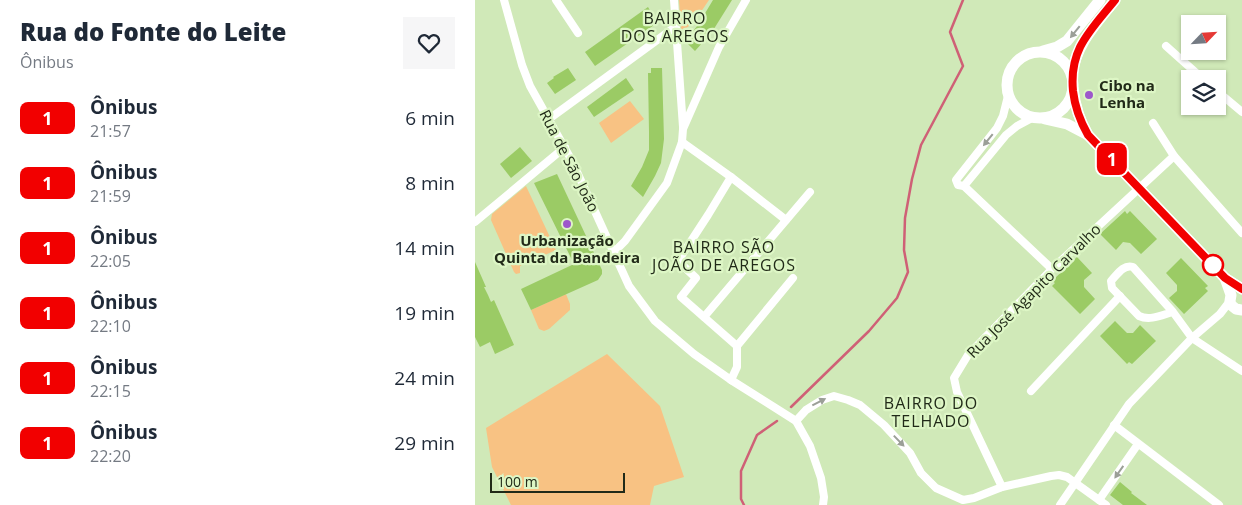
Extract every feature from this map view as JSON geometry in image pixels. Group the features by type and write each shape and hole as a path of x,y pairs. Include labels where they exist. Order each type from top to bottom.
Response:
{"street":[{"name":"Rua de São João","path":"504,0 530,86 572,161 629,286 655,321 694,354 796,421"},
{"path":"556,0 578,33"},
{"path":"613,253 625,241 667,183 682,142 683,129 673,0"},
{"path":"683,129 719,47 745,0"},
{"path":"1088,135 1067,124 1022,114 1013,106 1006,86 1008,75 1013,65 1020,58 1030,53 1057,47 1067,41 1101,0"},
{"path":"1115,0 1079,47 1074,62 1074,101 1078,114 1088,135 1225,278 1242,289"},
{"path":"549,119 675,27"},
{"path":"1166,46 1193,70"},
{"path":"964,186 1006,135 1017,126 1038,118 1055,115 1064,108 1070,99 1073,83 1068,67 1061,59 1041,52"},
{"path":"1008,96 1003,116 997,128 956,180 958,185 964,186 1052,269"},
{"path":"1226,99 1242,112"},
{"path":"1153,123 1174,156 1242,234"},
{"path":"682,142 786,220"},
{"path":"475,222 565,147"},
{"name":"Rua José Agapito Carvalho","path":"1001,487 957,392 955,378 968,356 1052,269 1174,156"},
{"path":"731,177 678,261 696,278 681,297 737,346"},
{"path":"704,317 810,192"},
{"path":"1173,312 1149,318 1139,316 1112,288 1111,281 1125,267 1133,267 1173,312 1192,338 1242,371"},
{"path":"731,380 737,367 737,346 793,278"},
{"path":"1225,278 1235,304"},
{"path":"1235,304 1235,290 1242,289"},
{"path":"1031,391 1120,296"},
{"path":"1059,505 1129,404 1192,338 1235,304"},
{"path":"823,505 824,497 821,478 810,446 796,421 806,410 822,400 834,396 860,405 910,452 921,473 936,488 963,500 975,498 1001,487 1059,476 1067,477 1075,482 1102,503 1138,444"},
{"path":"1114,425 1219,505"}],"shaded area":[{"path":"679,0 709,0 694,22 685,29 681,29"},
{"path":"630,101 644,119 611,143 599,123"},
{"path":"526,186 556,250 520,266 520,273 516,274 491,220 492,214"},
{"path":"566,294 570,310 549,329 544,331 539,329 531,310"},
{"path":"607,354 660,406 684,477 654,486 650,505 511,505 492,467 486,428"}],"building":[{"path":"713,0 732,0 712,32 695,51 685,41 698,25"},
{"path":"648,7 657,23 595,66 585,52"},
{"path":"568,68 576,80 555,94 547,83"},
{"path":"651,68 662,68 664,139 661,163 643,197 631,186 649,150 648,73 651,73"},
{"path":"626,78 634,90 594,117 587,107"},
{"path":"520,147 532,161 511,178 500,164"},
{"name":"Urbanização Quinta da Bandeira","path":"557,174 602,270 602,274 598,280 531,310 521,289 574,264 534,183"},
{"path":"1125,211 1127,214 1130,211 1157,239 1141,254 1130,243 1123,242 1116,250 1100,234"},
{"path":"1077,257 1092,273 1084,280 1084,287 1095,299 1080,314 1052,286 1055,283 1052,281"},
{"path":"1181,258 1208,286 1205,288 1208,291 1184,314 1169,298 1177,291 1177,285 1166,273"},
{"path":"475,262 491,302 494,300 514,345 495,354 490,342 480,347 475,337"},
{"path":"1115,321 1127,333 1133,333 1140,325 1156,341 1132,364 1129,362 1127,364 1100,336"},
{"path":"1120,482 1147,505 1123,505 1110,495"}],"waterway":[{"path":"791,407 869,331 897,298 908,272 904,250 905,218 912,179 921,145 963,66 950,32 963,0"},
{"path":"744,505 741,499 741,471 757,435 777,421"}],"bus line":[{"name":"1","path":"1115,0 1079,47 1076,55 1072,77 1074,101 1080,120 1088,135 1225,278 1242,289"}],"place":[{"name":"Cibo na Lenha","path":"1089,95"},
{"name":"Urbanização Quinta da Bandeira","path":"567,224"}],"district":[{"name":"BAIRRO DOS AREGOS","path":"675,27"},
{"name":"BAIRRO SÃO JOÃO DE AREGOS","path":"724,256"},
{"name":"BAIRRO DO TELHADO","path":"931,412"}]}
